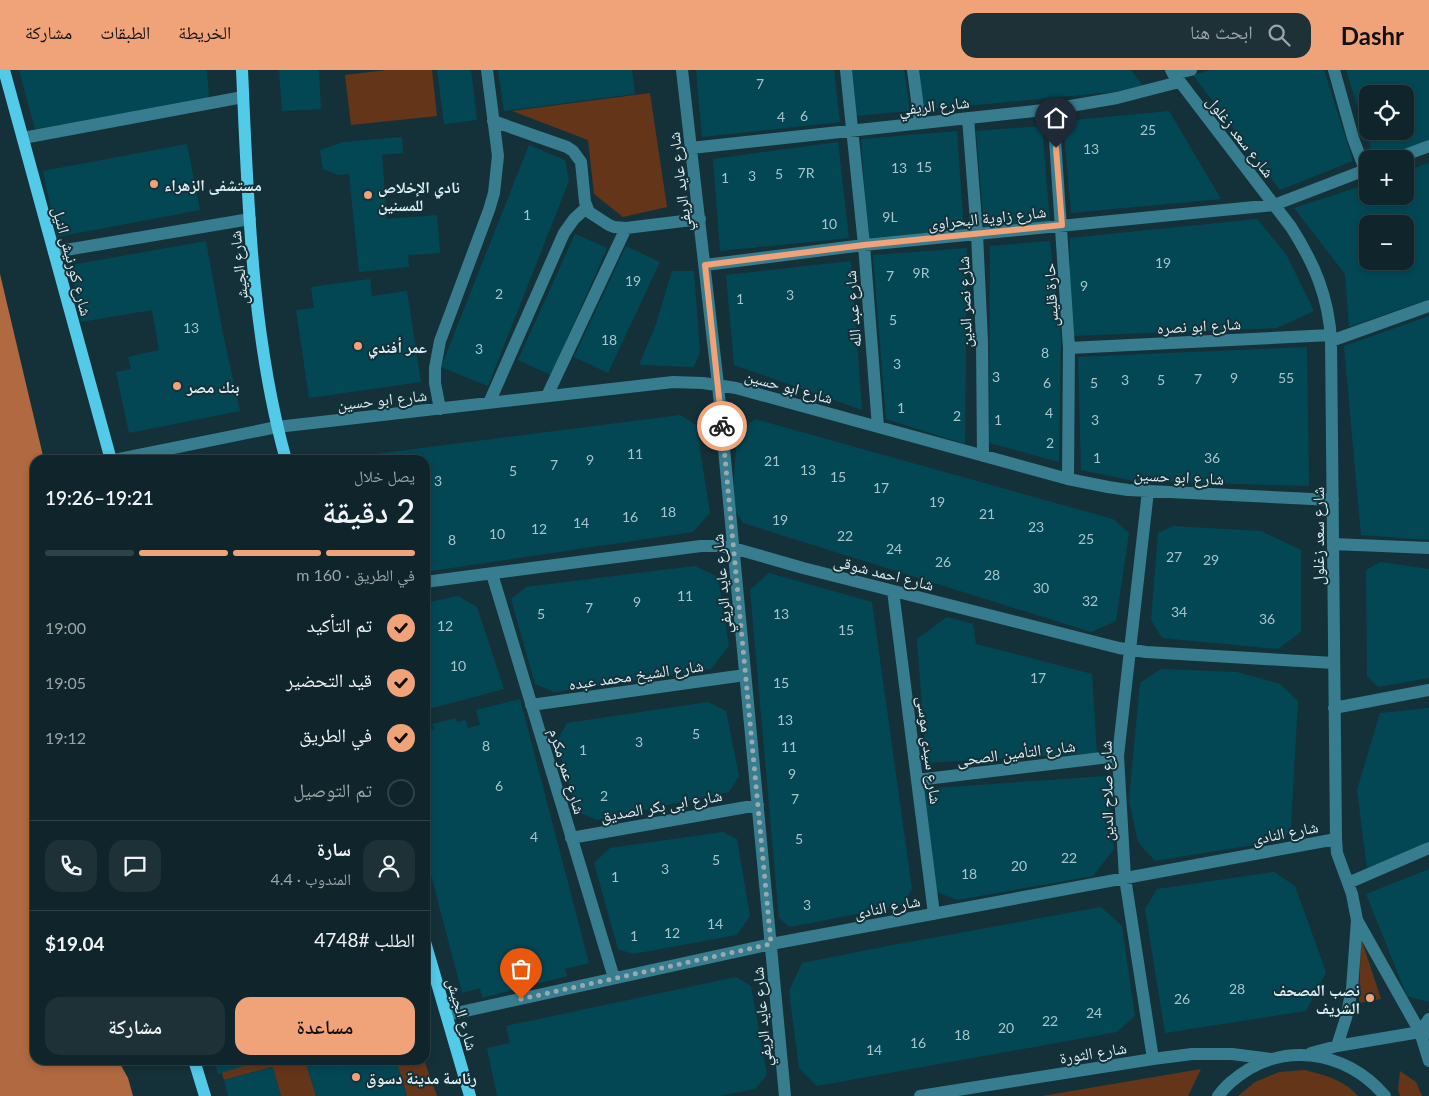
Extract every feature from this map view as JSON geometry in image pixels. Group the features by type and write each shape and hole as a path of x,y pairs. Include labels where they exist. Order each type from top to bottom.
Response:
{"main road":[{"name":"شارع كورنيش النيل","path":"4,70 111,455"},
{"name":"شارع الجيش","path":"242,70 250,219 260,324 277,427 285,455"},
{"name":"شارع الجيش","path":"430,959 470,1096"},
{"path":"196,1065 205,1096"}],"street":[{"path":"440,409 435,382 435,368 440,341 494,193 498,156 487,70"},
{"name":"شارع عايد الريفي","path":"682,70 718,385 785,1096"},
{"name":"شارع عبد الله","path":"846,70 864,245 878,427"},
{"path":"913,70 920,123"},
{"name":"شارع الريفي","path":"691,148 1053,109 1117,98 1191,70"},
{"path":"1334,70 1353,138 1359,152"},
{"name":"شارع سعد زغلول","path":"1174,75 1291,227 1307,252 1319,279 1327,306 1331,338 1337,853 1352,894 1356,920 1424,1033"},
{"path":"23,138 243,97"},
{"name":"حارة قليس","path":"1053,109 1069,348 1068,479"},
{"name":"شارع نصر الدين","path":"968,118 977,234 982,341 983,456"},
{"path":"493,121 567,147 573,151 581,162 586,208 609,225 626,228 700,219"},
{"path":"1414,152 1429,146"},
{"name":"شارع زاوية البحراوى","path":"705,265 864,245 1274,205 1359,172"},
{"path":"489,403 564,233 574,219 586,208"},
{"path":"54,252 250,219"},
{"path":"547,396 626,228"},
{"name":"شارع ابو نصره","path":"1069,348 1331,338 1429,306"},
{"name":"شارع ابو حسين","path":"137,455 277,427 674,382 736,388 1068,479 1108,487 1148,491 1333,500"},
{"name":"شارع صلاح الدين","path":"1148,491 1118,756 1125,878 1153,1059"},
{"path":"1333,544 1429,548"},
{"name":"شارع احمد شوقى","path":"430,581 701,546 717,546 733,548 1108,646 1146,652 1334,663"},
{"name":"شارع عمر مكرم","path":"492,574 614,978"},
{"name":"شارع سيدى موسى","path":"893,591 934,914"},
{"name":"شارع الشيخ محمد عبده","path":"531,705 745,675"},
{"path":"1334,708 1429,690"},
{"name":"شارع التأمين الصحى","path":"917,780 1118,756"},
{"name":"شارع ابى بكر الصديق","path":"571,838 758,805"},
{"name":"شارع النادى","path":"446,1015 771,944 1336,839"},
{"path":"1348,883 1429,848"},
{"path":"1337,1046 1346,1018 1352,989 1356,920"},
{"path":"1429,1020 1424,1033 1429,1061"},
{"path":"1304,1055 1337,1046 1424,1033"},
{"name":"شارع الثورة","path":"920,1096 1192,1054 1232,1054 1271,1059"},
{"path":"1218,1096 1230,1082 1250,1068 1271,1059 1304,1055 1323,1057 1342,1063 1360,1072 1375,1084 1385,1096"}],"shaded area":[{"path":"387,70 432,70 437,116 351,125 345,75"},
{"path":"650,93 667,207 623,217 594,194 588,140 512,111"},
{"path":"0,274 43,455 30,455 30,1065 121,1065 128,1078 133,1096 0,1096"},
{"path":"1361,938 1381,999 1359,1003"},
{"path":"215,1065 307,1065 316,1096 281,1096 272,1067 224,1080 222,1073 218,1074"},
{"path":"398,1065 426,1065 437,1096 407,1096"},
{"path":"1201,1069 1188,1096 1042,1096"},
{"path":"1305,1070 1340,1082 1353,1090 1358,1096 1238,1096 1255,1082 1279,1072"},
{"path":"1400,1071 1416,1082 1422,1096 1400,1096 1398,1090"}],"building":[{"path":"19,70 207,70 209,99 35,129"},
{"path":"279,70 319,70 321,109 282,111"},
{"path":"437,70 471,70 477,120 444,124"},
{"path":"498,70 632,70 635,94 504,111"},
{"path":"696,70 834,70 840,122 702,137"},
{"path":"852,70 904,70 910,111 856,116"},
{"path":"918,70 1131,70 1145,89 923,110"},
{"path":"1211,70 1324,70 1353,161 1280,190 1193,75"},
{"path":"1346,70 1429,70 1429,140 1402,150 1371,150 1368,140 1414,140 1414,85 1359,85 1359,111"},
{"path":"1169,111 1221,199 1071,213 1063,121"},
{"path":"1042,126 1050,222 984,227 976,131"},
{"path":"957,131 964,231 868,238 861,139"},
{"name":"نادي الإخلاص للمسنين","path":"402,137 403,153 382,155 387,219 437,215 440,253 408,255 409,267 359,272 349,174 338,175 323,169 320,150 343,142"},
{"path":"838,142 849,238 720,251 713,159"},
{"path":"187,144 200,210 57,237 43,171"},
{"path":"529,145 565,160 569,181 488,386 441,367"},
{"path":"1429,163 1429,299 1349,327 1345,274 1294,208 1359,187 1359,205 1414,205 1414,168"},
{"path":"1257,219 1286,254 1314,311 1277,328 1070,336 1070,238"},
{"path":"575,234 607,248 551,375 518,360"},
{"path":"206,241 223,334 240,411 129,433 116,372 131,369 128,357 159,350 152,310 81,322 71,265"},
{"path":"1050,241 1061,336 1059,462 989,443 990,246"},
{"path":"626,246 660,262 608,373 574,357"},
{"path":"967,248 965,444 886,419 873,255"},
{"path":"851,261 862,410 734,365 726,275"},
{"path":"672,271 694,271 700,352 694,367 639,365 656,324"},
{"name":"عمر أفندي","path":"370,279 372,296 407,291 421,382 309,398 296,310 314,308 311,287"},
{"path":"1429,316 1429,540 1361,535 1344,346"},
{"path":"1307,347 1309,486 1134,481 1081,470 1078,357"},
{"path":"680,415 696,425 710,513 693,532 430,571 430,455 367,455"},
{"path":"755,419 1113,519 1129,533 1116,621 1091,632 743,523 732,506 737,433"},
{"path":"1173,526 1261,531 1301,550 1301,632 1278,649 1162,638 1151,620 1158,533"},
{"path":"1380,562 1429,569 1429,678 1378,687 1367,676 1366,570"},
{"path":"695,566 718,577 729,646 711,669 554,692 535,684 511,599 526,587"},
{"path":"769,573 872,602 912,889 903,905 790,927 779,918 750,590"},
{"path":"458,596 477,607 504,689 430,709 430,602"},
{"path":"947,617 973,624 976,644 1092,674 1097,753 926,763 917,639"},
{"path":"1161,669 1237,672 1280,684 1298,701 1291,826 1284,840 1155,861 1138,842 1129,801 1140,683"},
{"path":"520,699 589,963 565,969 567,976 482,998 480,988 462,993 430,871 430,730 434,729 432,724 456,718 457,722 466,720 468,728 480,725 476,710"},
{"path":"708,702 726,711 739,776 729,792 597,820 578,812 556,742 567,723"},
{"path":"1429,708 1429,842 1367,868 1357,790 1380,713"},
{"path":"1106,776 1114,849 1093,876 957,900 937,892 921,789"},
{"path":"723,832 737,839 750,916 737,935 633,954 618,949 594,863 610,848"},
{"path":"1429,869 1429,1002 1407,996 1366,894"},
{"path":"1274,872 1295,886 1326,972 1306,1011 1165,1033 1145,909 1157,889"},
{"path":"1101,907 1122,926 1135,1016 1117,1032 817,1086 799,1068 789,991 802,963"},
{"path":"736,977 751,986 767,1075 755,1089 719,1096 497,1096 487,1048 510,1043 506,1026"},
{"path":"215,1065 247,1065 218,1074"},
{"name":"رئاسة مدينة دسوق","path":"307,1065 398,1065 407,1096 316,1096"},
{"path":"273,1067 281,1096 228,1096 224,1080"}],"way so far":[{"path":"521,999 771,944 722,426"}],"place":[{"name":"مستشفى الزهراء","path":"154,184"},
{"name":"نادي الإخلاص للمسنين","path":"368,195"},
{"name":"عمر أفندي","path":"358,346"},
{"name":"بنك مصر","path":"177,386"},
{"name":"نصب المصحف الشريف","path":"1370,998"},
{"name":"رئاسة مدينة دسوق","path":"356,1077"}],"route":[{"path":"722,426 705,265 864,245 1062,225 1056,148"}]}
